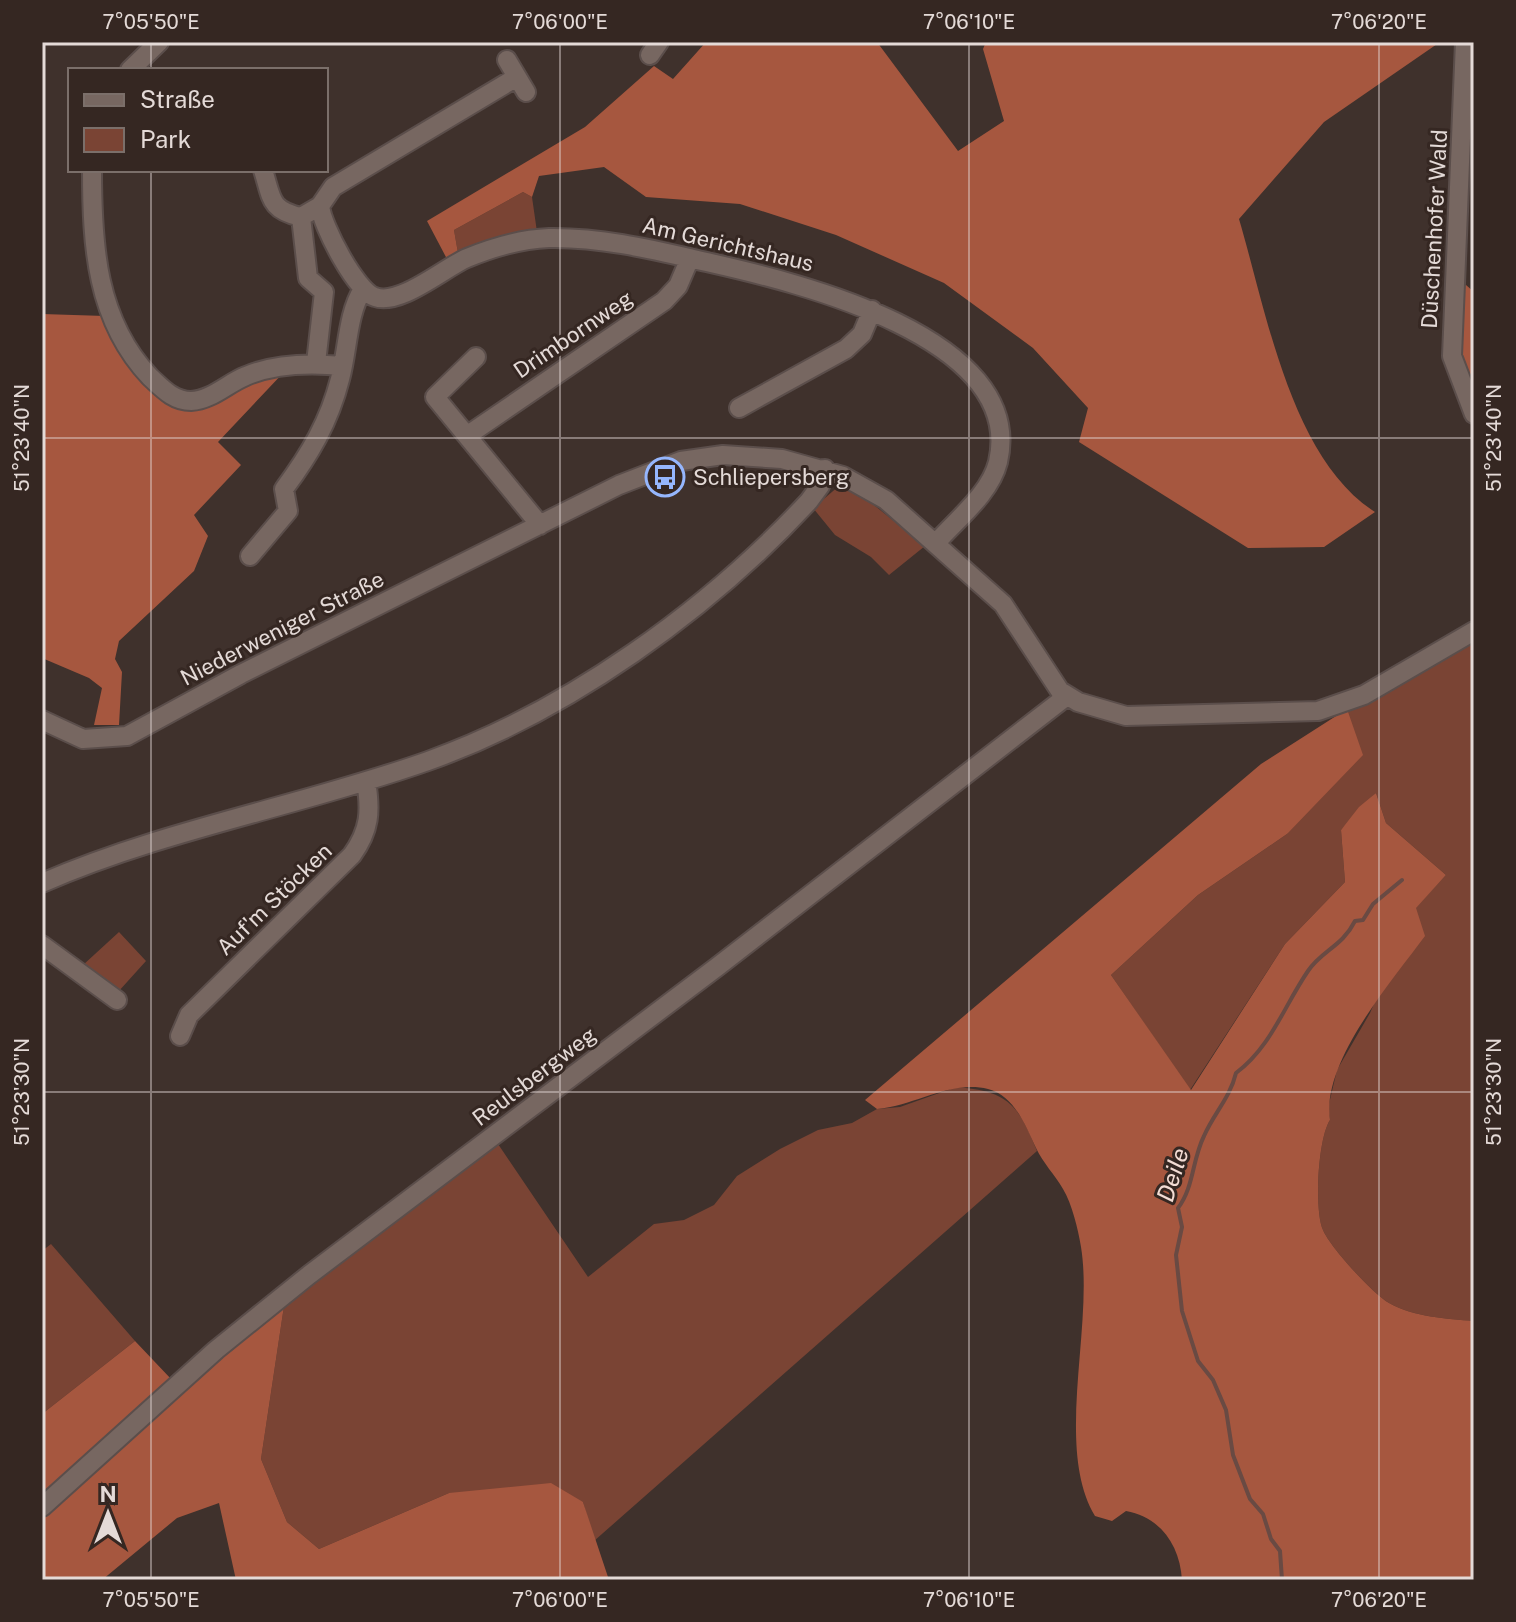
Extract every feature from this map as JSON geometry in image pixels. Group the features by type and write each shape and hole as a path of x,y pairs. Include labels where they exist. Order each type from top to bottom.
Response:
{"street":[{"path":"132,68 159,42"},
{"name":"Düschenhofer Wald","path":"1465,42 1452,356 1474,414"},
{"path":"264,172 276,209 301,217 320,206 333,187 522,84 507,60"},
{"path":"92,172 96,256 110,317 134,359 166,392 178,400 204,399 257,372 316,363 343,366"},
{"path":"250,556 288,511 284,489 321,436 343,366 356,301 363,289 325,226 320,206"},
{"path":"301,217 308,278 324,292 316,363"},
{"name":"Am Gerichtshaus","path":"363,289 374,297 388,299 469,257 531,239 613,243 690,258 807,287 872,310 946,354 979,386 998,422 1000,444 995,473 985,489 936,543"},
{"name":"Drimbornweg","path":"468,435 664,301 678,286 690,258"},
{"path":"739,408 768,405 852,344 862,334 872,310"},
{"path":"476,357 435,397 540,525"},
{"name":"Niederweniger Straße","path":"42,720 83,739 127,736 241,674 619,485 681,461 748,455 825,469 873,491 936,543 1012,616 1054,684 1067,696"},
{"path":"42,883 82,866 197,829 366,781 474,742 605,670 717,592 770,543 815,494 825,469"},
{"path":"1067,696 1126,716 1318,711 1364,695 1474,631"},
{"name":"Reulsbergweg","path":"42,1507 216,1350 309,1275 717,967 1067,696"},
{"name":"Auf'm Stöcken","path":"180,1036 189,1015 352,855 365,837 370,821 366,781"},
{"path":"42,945 117,1000"}],"green space":[{"path":"523,192 532,197 537,232 458,253 454,230"},
{"path":"839,486 854,489 925,546 889,575 871,557 835,535 813,508"},
{"path":"1474,640 1474,1321 1420,1314 1389,1303 1343,1258 1327,1238 1320,1220 1320,1157 1330,1120 1328,1108 1337,1070 1370,1013 1415,908 1446,875 1386,823 1376,793 1341,830 1345,882 1285,944 1190,1090 1111,975 1198,895 1287,834 1347,709"},
{"path":"119,932 146,961 118,992 83,965"},
{"path":"956,1087 988,1092 1009,1103 1024,1122 1037,1151 594,1541 583,1502 449,1493 319,1549 287,1522 261,1459 284,1306 498,1144 588,1277 654,1224 684,1220 714,1205 737,1176 780,1149 818,1130 852,1123 877,1109 900,1107"},
{"path":"51,1244 135,1341 42,1414 42,1251"}],"shaded area":[{"path":"706,42 877,42 958,151 1004,121 983,49 986,42 1440,42 1324,122 1239,219 1272,338 1302,420 1322,457 1346,488 1375,512 1324,547 1248,548 1079,442 1088,408 1033,348 944,283 836,235 740,204 646,197 604,167 539,176 532,197 523,192 454,230 458,253 447,259 427,221 585,127 654,66 673,79"},
{"path":"1466,285 1474,292 1474,412 1454,337 1459,286"},
{"path":"42,314 105,316 176,403 285,371 218,442 241,465 194,515 208,536 194,571 119,641 115,659 122,672 119,725 94,725 102,688 89,678 42,658"},
{"path":"1347,709 1363,755 1287,834 1198,895 1111,975 1191,1090 1285,944 1345,882 1341,830 1359,807 1376,793 1386,823 1446,875 1416,908 1425,936 1362,1023 1336,1073 1330,1097 1330,1120 1320,1157 1318,1191 1320,1220 1327,1238 1353,1270 1382,1298 1399,1308 1420,1314 1474,1321 1474,1580 1182,1580 1177,1555 1158,1526 1149,1519 1126,1511 1112,1521 1095,1516 1083,1488 1077,1456 1076,1422 1084,1279 1081,1247 1066,1195 1039,1153 1024,1122 1005,1098 988,1089 974,1087 877,1109 865,1100 1261,764"},
{"path":"284,1306 261,1459 287,1522 319,1549 449,1493 551,1483 583,1502 609,1580 236,1580 219,1503 177,1518 102,1580 42,1580 42,1512 198,1374"},
{"path":"135,1341 172,1380 42,1499 42,1414"}],"waterway":[{"name":"Deile","path":"1282,1580 1280,1551 1271,1539 1263,1514 1250,1499 1233,1455 1226,1410 1213,1380 1198,1361 1182,1311 1176,1255 1182,1227 1178,1208 1187,1191 1204,1136 1236,1073 1268,1039 1314,964 1344,937 1355,921 1363,920 1373,904 1402,880"}],"place":[{"name":"Schliepersberg","path":"665,477"}]}
